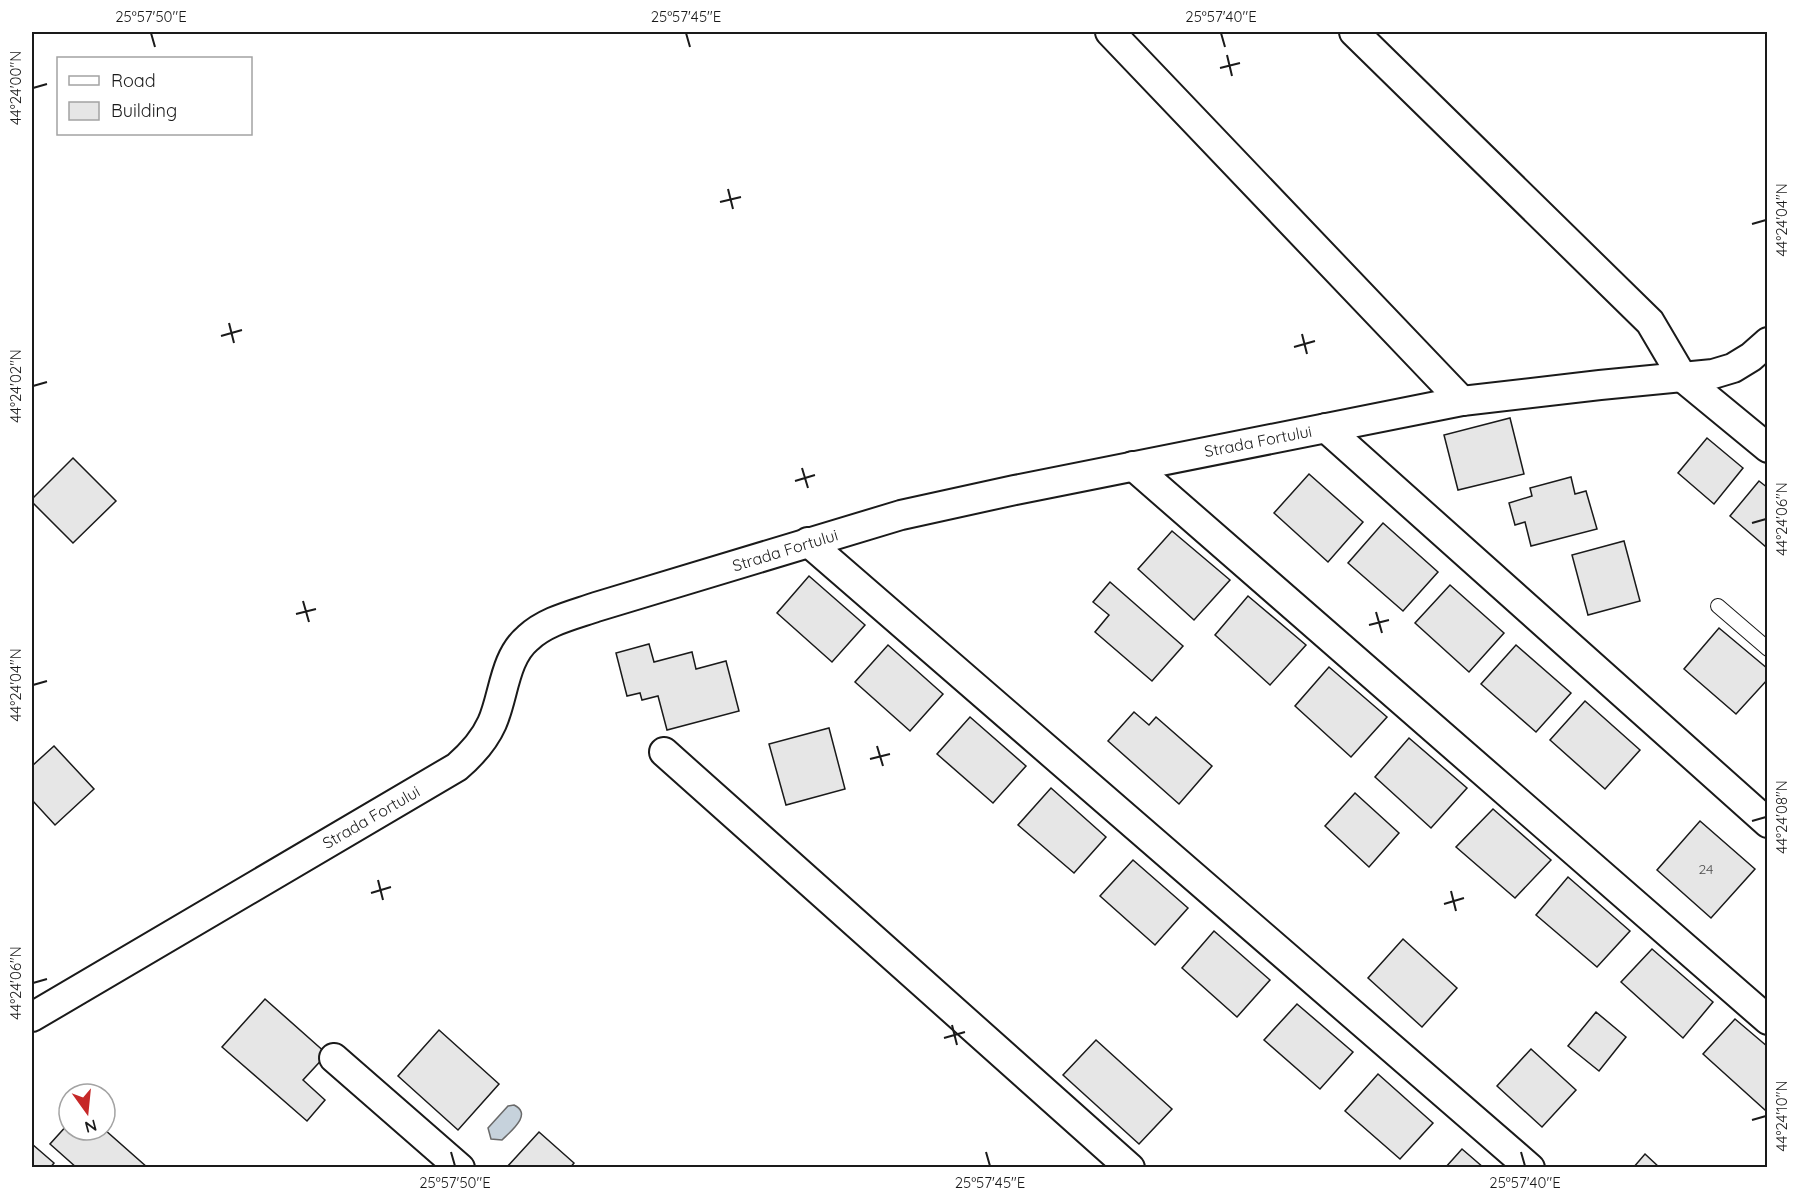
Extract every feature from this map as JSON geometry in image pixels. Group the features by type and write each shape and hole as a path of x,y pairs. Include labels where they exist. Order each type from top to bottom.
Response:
{"street":[{"path":"1110,32 1461,401"},
{"path":"1354,32 1650,322 1683,378 1767,448"},
{"name":"Strada Fortului","path":"32,1017 457,767 476,750 492,724 514,655 528,638 551,623 596,607 901,515 1461,401 1713,374 1733,368 1751,357 1767,342"},
{"path":"1326,428 1767,823"},
{"path":"1133,466 1767,1020"},
{"path":"808,542 1530,1167"},
{"path":"664,752 1130,1167"},
{"path":"334,1058 460,1167"}],"lane":[{"path":"1718,606 1767,649"}],"shaded area":[{"path":"514,1105 521,1113 521,1118 515,1127 502,1140 491,1139 488,1128 508,1106"}],"building":[{"path":"1510,418 1524,474 1458,490 1444,435"},
{"path":"1707,438 1743,468 1714,504 1678,473"},
{"path":"73,458 116,501 73,543 32,502 32,499"},
{"path":"1309,474 1363,522 1328,562 1274,513"},
{"path":"1571,477 1575,494 1586,491 1597,529 1531,546 1525,522 1515,525 1509,503 1532,496 1530,488"},
{"path":"1759,481 1768,488 1768,545 1766,547 1730,516"},
{"path":"1383,523 1438,572 1403,611 1348,563"},
{"path":"1172,531 1230,580 1194,620 1138,569"},
{"path":"1624,541 1640,601 1588,615 1572,555"},
{"path":"809,576 865,625 832,662 777,613"},
{"path":"1110,582 1183,646 1152,681 1095,632 1109,615 1093,602"},
{"path":"1450,585 1504,633 1469,672 1415,623"},
{"path":"1248,596 1306,645 1270,685 1215,635"},
{"path":"1719,628 1768,669 1768,679 1736,714 1684,669"},
{"path":"649,644 654,662 692,652 696,669 726,661 739,711 667,730 658,696 642,700 640,693 627,696 616,653"},
{"path":"888,645 943,694 910,731 855,682"},
{"path":"1516,645 1571,693 1536,732 1481,684"},
{"path":"1329,667 1387,717 1351,757 1295,706"},
{"path":"1585,701 1640,750 1605,789 1550,740"},
{"path":"1134,712 1149,725 1156,717 1212,766 1179,804 1108,741"},
{"path":"970,717 1026,766 993,803 937,754"},
{"path":"829,728 845,789 786,805 769,744"},
{"path":"1409,738 1467,788 1431,828 1375,777"},
{"path":"54,746 94,789 55,825 32,800 32,766"},
{"path":"1051,788 1106,837 1074,873 1018,825"},
{"path":"1355,793 1399,833 1369,867 1325,826"},
{"path":"1493,809 1551,860 1515,898 1456,847"},
{"path":"1700,821 1755,869 1711,918 1657,870"},
{"path":"1133,860 1188,908 1155,945 1100,896"},
{"path":"1568,877 1630,931 1597,967 1536,915"},
{"path":"1214,931 1270,980 1237,1017 1182,968"},
{"path":"1403,939 1457,988 1422,1027 1368,978"},
{"path":"1652,949 1713,1002 1683,1038 1621,982"},
{"path":"265,999 327,1054 303,1080 325,1100 307,1121 222,1047"},
{"path":"1297,1004 1353,1052 1320,1089 1264,1040"},
{"path":"1596,1012 1626,1037 1599,1071 1568,1046"},
{"path":"1735,1019 1768,1047 1768,1107 1765,1110 1703,1054"},
{"path":"439,1030 499,1084 458,1130 398,1076"},
{"path":"1096,1040 1172,1109 1139,1144 1063,1075"},
{"path":"1531,1049 1576,1090 1542,1127 1497,1086"},
{"path":"1378,1074 1433,1123 1400,1159 1345,1111"},
{"path":"539,1132 574,1163 570,1168 506,1168"},
{"path":"57,1136 57,1142 117,1141 148,1168 77,1168 50,1144"},
{"path":"32,1144 54,1163 50,1168 32,1168"},
{"path":"1462,1149 1484,1168 1445,1168"},
{"path":"1645,1154 1660,1168 1633,1168"}]}
